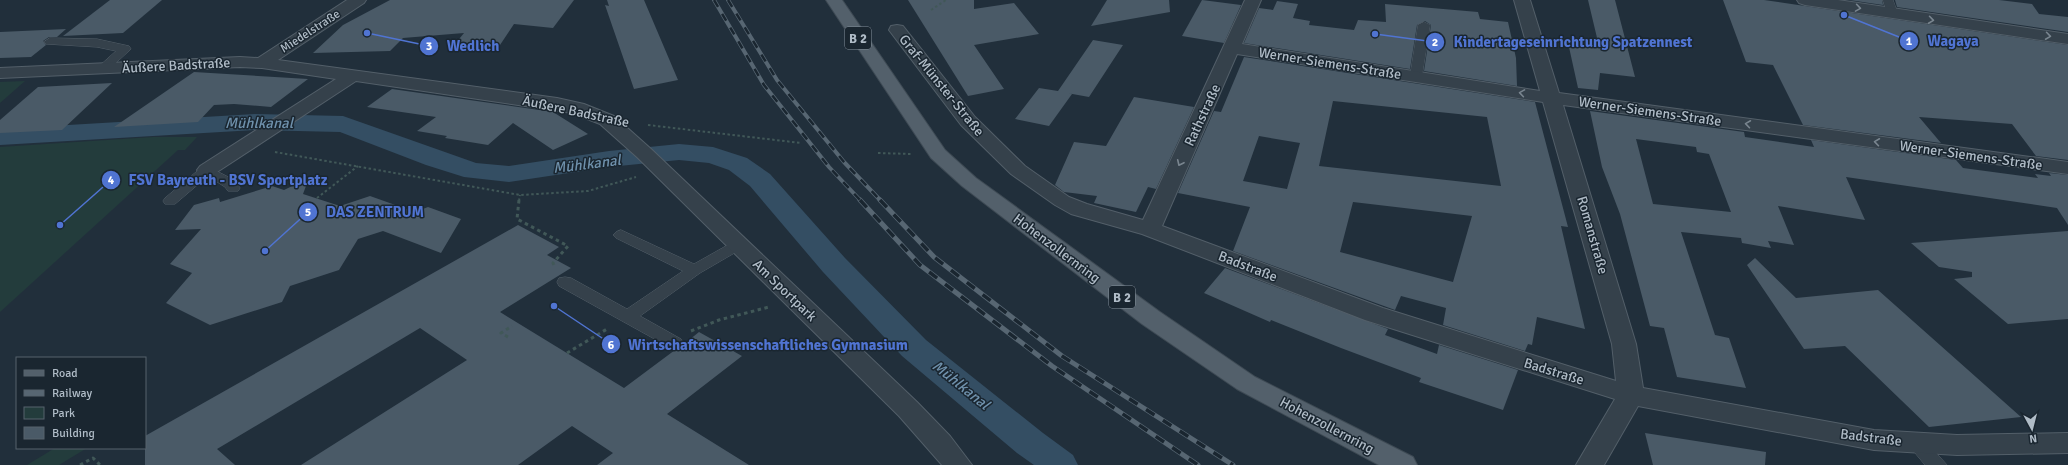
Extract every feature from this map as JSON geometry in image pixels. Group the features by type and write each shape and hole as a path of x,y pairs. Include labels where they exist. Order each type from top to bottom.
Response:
{"main road":[{"name":"Hohenzollernring","path":"834,0 938,154 969,182 1151,318 1246,383 1403,465"}],"street":[{"name":"Miedelstraße","path":"262,63 358,0"},
{"name":"Rathstraße","path":"1150,229 1233,48 1253,0"},
{"name":"Romanstraße","path":"1522,0 1624,344 1631,395"},
{"path":"1805,0 1890,7 2068,39"},
{"name":"Graf-Münster-Straße","path":"897,30 968,121 1018,170 1062,201"},
{"name":"Werner-Siemens-Straße","path":"1233,48 1552,98 2068,168"},
{"name":"Äußere Badstraße","path":"0,73 240,62 262,63 557,104 577,108 607,120"},
{"path":"208,170 352,76"},
{"name":"Am Sportpark","path":"607,120 652,160 908,409 940,443 958,465"},
{"name":"Badstraße","path":"1062,201 1079,209 1150,229 1374,314 1631,395 1874,440 1957,445 2068,443"},
{"path":"1590,465 1631,395"}],"lane":[{"path":"1416,76 1424,25"},
{"path":"50,42 97,42 125,49 102,68"},
{"path":"170,201 208,170 231,184 234,188"},
{"path":"621,236 694,270"},
{"path":"628,316 694,270 738,245"},
{"path":"565,282 673,342"},
{"path":"1916,442 1937,465"}],"path":[{"path":"930,10 946,0"},
{"name":"Äußere Badstraße","path":"607,120 801,143"},
{"path":"243,146 520,195 588,191 652,160"},
{"path":"878,153 938,154"},
{"path":"317,198 358,166"},
{"path":"520,195 517,219 568,246 553,263 565,282"},
{"path":"673,342 719,320 796,300"},
{"path":"567,352 628,316"},
{"path":"508,337 501,333 512,326"},
{"path":"80,465 93,458 100,465"}],"green space":[{"path":"25,81 0,103 0,82"},
{"path":"153,137 197,137 185,150 178,150 0,312 0,147"},
{"path":"53,449 85,449 59,465 27,465"}],"building":[{"path":"110,0 162,0 123,33 63,36"},
{"path":"390,0 574,0 553,28 514,24 498,48 451,49 464,33 403,38 390,51 313,53 343,25"},
{"path":"607,0 644,0 678,80 634,89 605,5 609,6"},
{"path":"908,0 974,0 974,9 1014,3 1039,34 974,45 1004,89 968,96"},
{"path":"1107,0 1169,0 1170,12 1091,26"},
{"path":"1202,0 1241,5 1224,43 1182,36"},
{"path":"1588,0 1615,0 1635,77 1600,73 1598,90 1578,88 1567,38 1598,42"},
{"path":"1723,0 1764,0 2068,45 2068,160 2036,156 2012,124 1919,117 1941,143 1803,125 1773,65 1746,62"},
{"path":"1849,0 1882,0 1883,5"},
{"path":"1895,0 1999,0 2032,4 2039,14 2068,17 2068,32 1897,7"},
{"path":"1277,1 1298,4 1293,18 1310,21 1309,25 1354,30 1358,20 1386,22 1385,4 1478,12 1480,19 1508,22 1516,58 1517,86 1424,71 1431,25 1425,21 1417,25 1410,69 1244,43 1259,8 1273,10"},
{"path":"66,29 57,37 49,37 43,41 46,45 31,57 0,58 0,32"},
{"path":"1093,40 1123,45 1089,97 1067,93 1072,94 1049,126 1015,119 1039,88 1058,91"},
{"path":"1244,57 1535,102 1568,227 1561,226 1585,329 1537,317 1532,345 1528,344 1525,351 1443,325 1446,308 1401,296 1395,310 1233,251 1250,207 1178,193 1214,111 1221,112","holes":["1333,101 1487,117 1501,186 1319,166","1259,136 1300,143 1287,189 1243,181","1353,202 1472,216 1453,282 1340,252"]},
{"path":"194,72 308,79 271,107 234,104 214,105 198,122 114,127"},
{"path":"112,83 62,130 0,133 0,120 38,87"},
{"path":"392,89 553,112 588,134 553,150 513,123 488,145 445,138 447,136 417,131 436,117 367,107"},
{"path":"1134,97 1194,107 1156,189 1148,187 1136,212 1094,203 1097,196 1064,192 1055,185 1074,142 1106,146"},
{"path":"1590,111 1744,132 1745,137 1814,147 1811,140 1956,160 1963,168 2038,178 2035,174 2051,176 2049,173 2068,175 2068,225 2057,208 1846,177 1865,220 1778,206 1794,245 1768,241 1771,248 1742,243 1741,238 1681,232 1715,335 1729,338 1746,388 1677,377 1664,328 1650,326 1620,214 1602,167","holes":["1636,139 1696,147 1697,152 1709,154 1731,212 1653,204"]},
{"path":"309,178 303,194 340,206 370,196 415,212 428,207 461,219 441,253 383,231 358,239 339,270 290,286 282,302 210,325 166,303 192,273 170,264 201,229 175,230 194,205 219,198 220,202 272,186 284,190"},
{"path":"518,225 559,247 547,255 571,268 500,312 624,388 675,350 681,348 699,332 742,356 667,414 749,465 597,465 613,453 572,426 518,465 301,465 467,360 420,328 217,449 235,465 145,465 146,435"},
{"path":"2068,231 2068,319 2008,324 1954,279 1972,277 1972,272 1939,267 1911,243"},
{"path":"1755,258 1796,298 1878,290 2021,417 1929,427 1845,346 1804,349 1747,265"},
{"path":"1225,268 1388,329 1385,335 1437,354 1439,345 1518,370 1503,410 1419,382 1421,378 1271,320 1270,322 1204,293"},
{"path":"1645,433 1766,452 1765,465 1653,465"}],"waterway":[{"name":"Mühlkanal","path":"0,137 255,122 343,124 435,159 474,171 509,174 609,159 679,152 713,155 738,164 760,180 834,265 914,348 1030,443 1060,465"}],"railway":[{"path":"714,0 764,85 829,167 861,201"},
{"path":"728,0 777,80 844,162 881,201"},
{"path":"860,200 920,265 1052,366 1198,465"},
{"path":"880,200 934,257 1062,356 1233,465"}],"place":[{"name":"Wagaya","path":"1844,15"},
{"name":"Wedlich","path":"367,33"},
{"name":"Kindertageseinrichtung Spatzennest","path":"1375,34"},
{"name":"FSV Bayreuth - BSV Sportplatz","path":"60,225"},
{"name":"DAS ZENTRUM","path":"265,251"},
{"name":"Wirtschaftswissenschaftliches Gymnasium","path":"554,306"}]}
